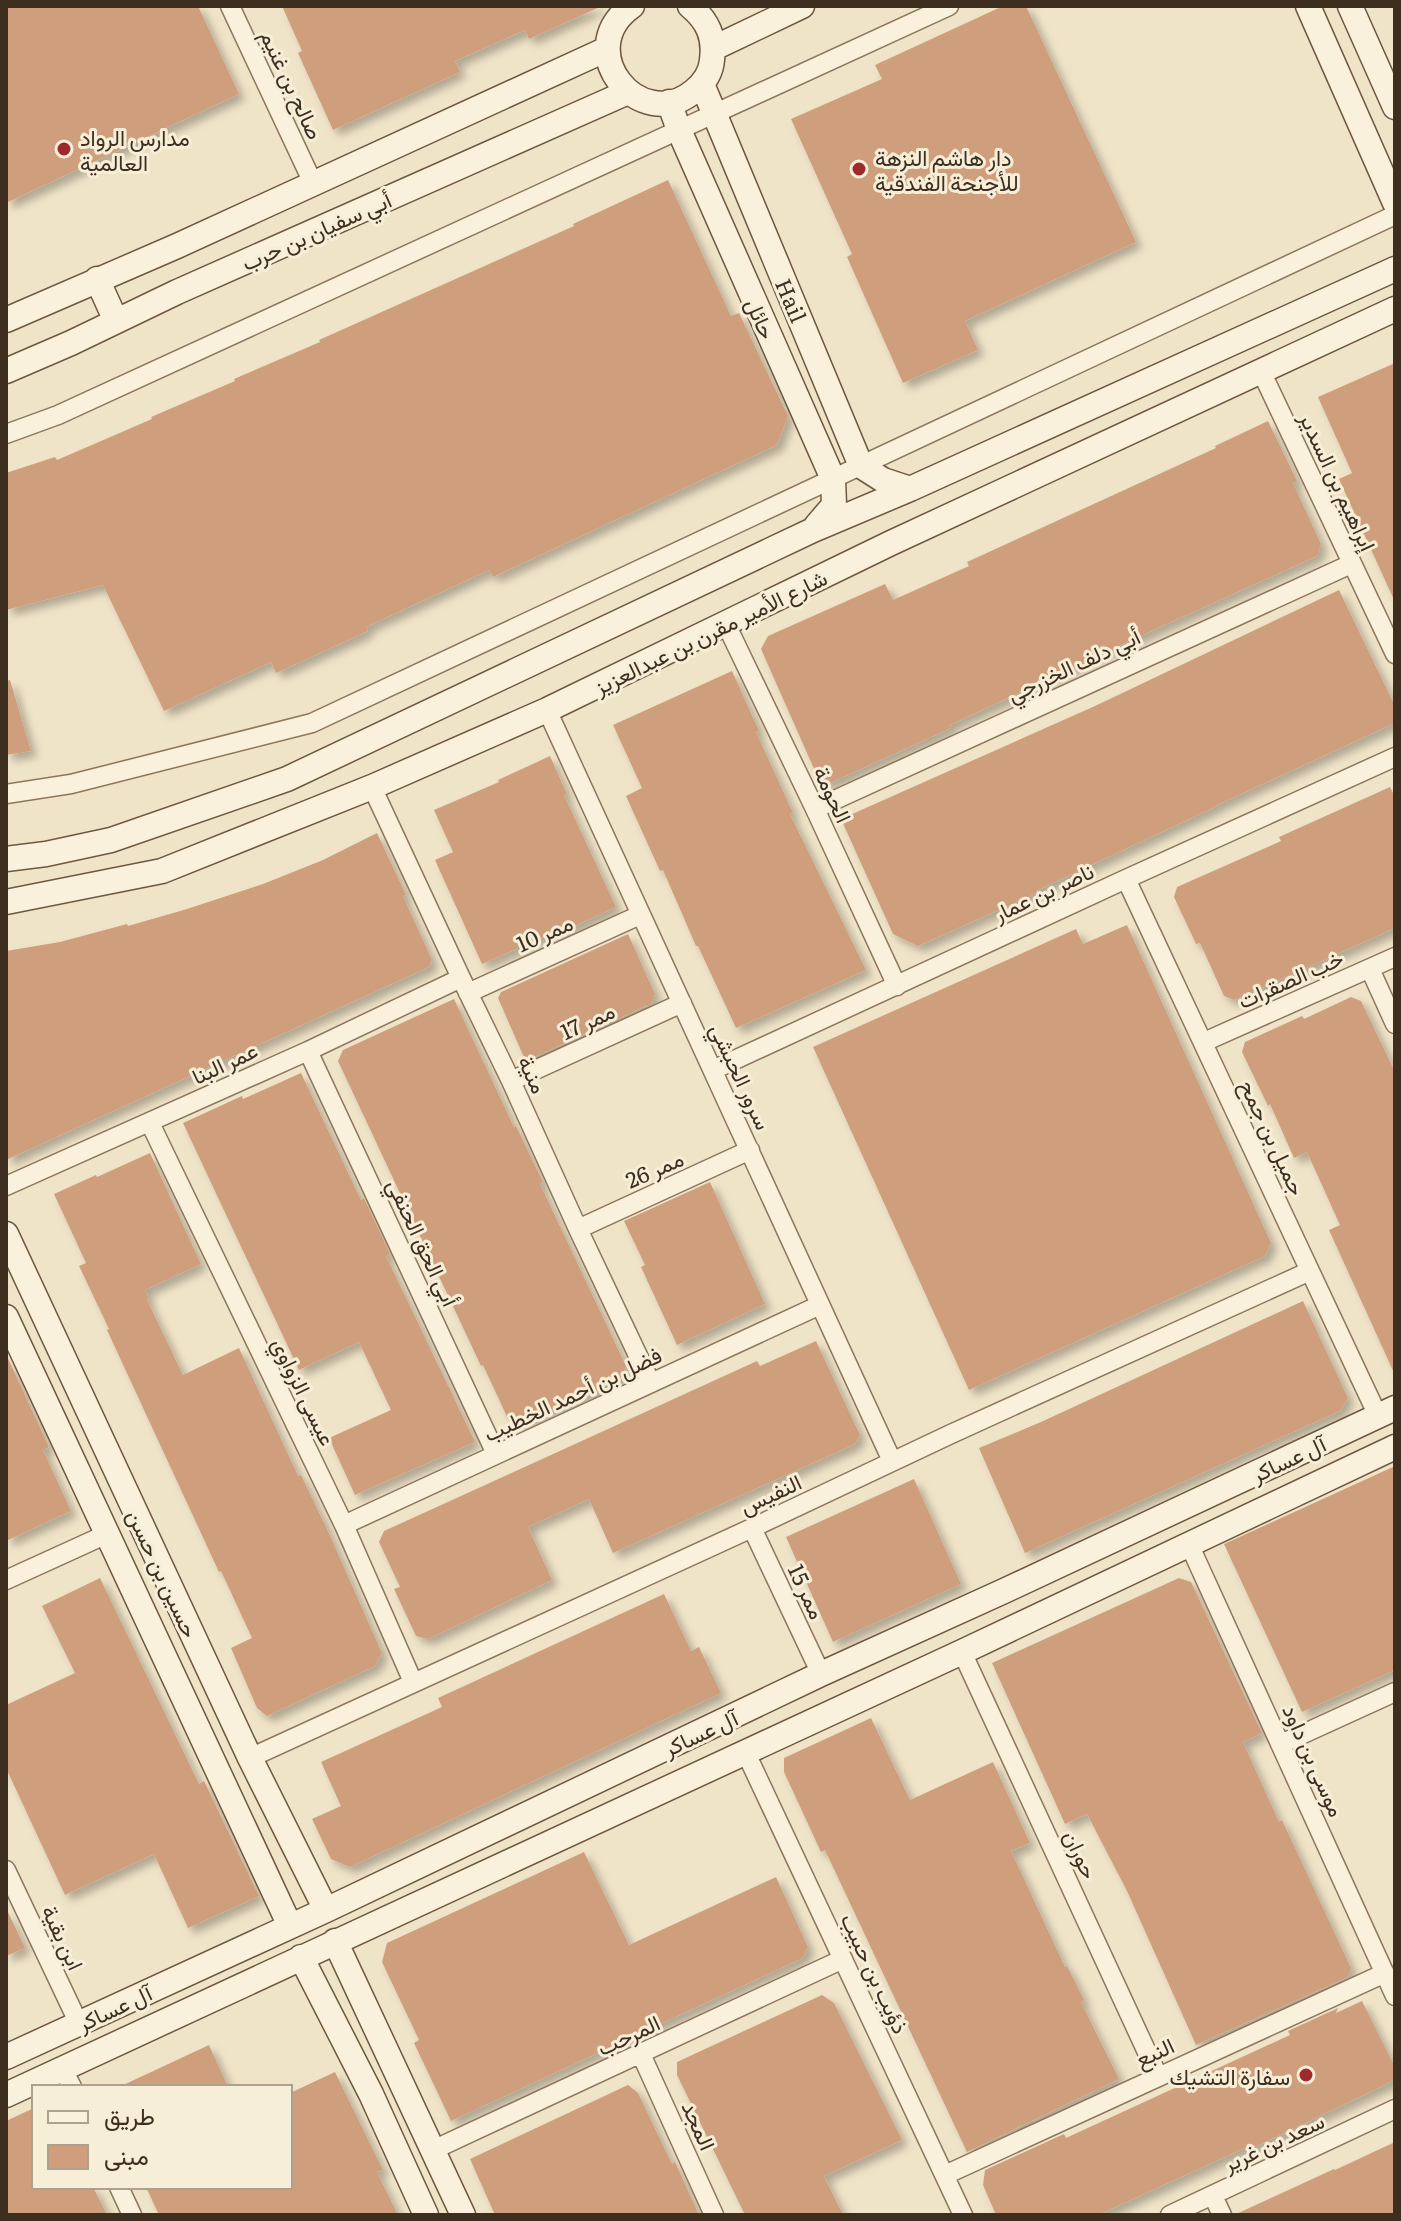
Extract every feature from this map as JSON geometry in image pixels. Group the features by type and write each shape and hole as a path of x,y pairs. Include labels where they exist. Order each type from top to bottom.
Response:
{"street":[{"name":"صالح بن غنيم","path":"230,6 313,183"},
{"path":"625,8 609,36 609,65 628,92 654,103 681,99 692,93 702,84 712,65 714,48 709,26 690,6"},
{"path":"714,48 802,6"},
{"path":"6,434 58,415 949,6"},
{"path":"1308,6 1395,203"},
{"path":"1350,6 1395,107"},
{"name":"أبي سفيان بن حرب","path":"6,320 177,246 607,49"},
{"name":"Hail","path":"702,84 861,466"},
{"name":"أبي سفيان بن حرب","path":"6,371 628,92"},
{"name":"حائل","path":"669,102 833,479"},
{"path":"6,794 71,784 312,723 1395,215"},
{"path":"6,859 111,840 287,779 813,530 1395,269"},
{"path":"97,279 116,321"},
{"name":"شارع الأمير مقرن بن عبدالعزيز","path":"6,902 162,871 372,787 547,710 891,543 1395,309"},
{"name":"إبراهيم بن السدير","path":"1261,371 1395,654"},
{"path":"803,410 833,398"},
{"path":"861,466 883,480 910,489"},
{"path":"813,530 834,505 833,479"},
{"name":"أبي دلف الخزرجي","path":"815,809 1351,564"},
{"name":"الحومة","path":"726,624 897,986"},
{"name":"سرور الحبشي","path":"547,710 892,1461"},
{"name":"ناصر بن عمار","path":"713,1070 1395,757"},
{"name":"منية","path":"372,787 651,1383"},
{"path":"35,855 43,894"},
{"name":"جميل بن جمح","path":"1126,879 1310,1271 1386,1412"},
{"name":"ممر 10","path":"464,986 640,915"},
{"name":"خب الصقرات","path":"1204,1042 1395,957"},
{"path":"1370,969 1395,1024"},
{"name":"عمر البنا","path":"6,1186 308,1051 464,986"},
{"name":"ممر 17","path":"511,1081 682,1003"},
{"name":"أبي الحق الحنفي","path":"308,1051 496,1454"},
{"name":"عيسى الزواوي","path":"150,1123 344,1525 413,1682"},
{"name":"ممر 26","path":"578,1229 750,1150"},
{"name":"حسين بن حسن","path":"6,1234 250,1758 326,1910"},
{"name":"النفيس","path":"250,1758 1310,1271"},
{"name":"فضل بن أحمد الخطيب","path":"344,1525 820,1305"},
{"name":"حسين بن حسن","path":"6,1317 290,1926"},
{"name":"آل عساكر","path":"6,2057 1386,1412"},
{"name":"آل عساكر","path":"42,2085 68,2078 301,1957 962,1652 1395,1447"},
{"name":"ممر 15","path":"752,1528 821,1674"},
{"path":"6,1580 107,1534"},
{"name":"موسى بن داود","path":"1189,1544 1395,1996"},
{"path":"1004,1591 1019,1623"},
{"name":"حوران","path":"962,1652 1158,2076"},
{"path":"1281,1744 1395,1692"},
{"name":"ذؤيب بن حبيب","path":"745,1751 963,2215"},
{"name":"ابن بقية","path":"6,1870 79,2024"},
{"path":"335,1941 463,2215"},
{"path":"301,1957 371,2094 426,2215"},
{"name":"المرحب","path":"433,2150 843,1959"},
{"name":"النبع","path":"945,2175 1385,1973"},
{"path":"331,2016 331,1992 345,1986 361,2000"},
{"name":"المجد","path":"641,2054 714,2215"},
{"path":"371,2094 400,2079"},
{"name":"آل عساكر","path":"6,2095 32,2088"},
{"name":"سعد بن غرير","path":"1170,2215 1395,2109"},
{"path":"120,2189 132,2215"},
{"path":"1213,2196 1222,2215"}],"building":[{"name":"مدارس الرواد العالمية","path":"6,6 198,6 239,94 6,203"},
{"path":"282,6 602,6 529,39 525,30 455,61 460,72 333,130 298,53 302,51"},
{"path":"1003,6 1026,6 1136,242 965,321 978,350 903,383 847,257 852,254 791,119 882,79 875,65"},
{"path":"668,180 731,316 739,313 788,416 777,445 493,577 489,570 276,673 271,662 164,711 103,585 6,610 6,473 55,457 57,460 152,419"},
{"path":"1395,363 1395,602 1339,479 1352,473 1318,397"},
{"path":"1268,421 1297,481 1293,483 1321,544 1317,556 828,784 819,780 761,649 768,636 885,584 893,600 969,566 967,562"},
{"path":"1339,590 1395,706 1395,723 918,946 893,934 841,819 1095,706"},
{"path":"732,671 793,813 790,814 866,970 736,1028 626,796 642,788 613,725"},
{"path":"10,680 31,751 6,755 6,681"},
{"path":"550,756 567,794 564,795 616,907 482,964 435,860 453,852 434,810"},
{"path":"1390,787 1395,797 1395,928 1234,1000 1224,996 1200,943 1196,944 1174,897 1177,887 1281,841 1279,837"},
{"path":"377,833 432,960 429,967 6,1160 6,951 60,942 187,909 323,860"},
{"path":"1127,925 1271,1243 1265,1256 969,1390 813,1047 1076,929 1083,944"},
{"path":"628,934 655,994 652,1003 528,1060 498,998 501,992"},
{"path":"1351,997 1361,1001 1395,1072 1395,1375 1329,1230 1340,1225 1307,1152 1294,1158 1242,1052 1245,1042"},
{"path":"454,999 543,1182 540,1184 626,1366 621,1379 523,1423 509,1421 338,1061 343,1050"},
{"path":"301,1073 361,1200 364,1198 390,1254 386,1256 475,1442 355,1495 329,1438 391,1410 359,1342 299,1370 183,1123"},
{"path":"150,1153 201,1264 145,1290 147,1300 183,1375 239,1348 298,1476 301,1475 327,1529 382,1653 375,1666 267,1716 257,1708 231,1648 252,1638 107,1330 79,1266 86,1263 54,1194"},
{"path":"710,1182 765,1304 677,1345 641,1267 645,1265 624,1221"},
{"path":"1303,1301 1348,1398 1340,1411 1025,1553 979,1448"},
{"path":"816,1341 860,1435 855,1444 613,1553 589,1499 528,1527 552,1580 428,1639 416,1636 394,1589 400,1587 379,1542 384,1531 757,1361 760,1366"},
{"path":"6,1354 49,1447 43,1450 71,1511 6,1541"},
{"path":"1395,1466 1395,1670 1302,1712 1224,1544"},
{"path":"914,1479 961,1584 833,1642 786,1537"},
{"path":"100,1578 199,1784 204,1781 259,1896 188,1928 154,1854 65,1895 6,1768 6,1705 75,1673 42,1606"},
{"path":"1179,1578 1191,1582 1262,1733 1243,1742 1351,1968 1348,1977 1196,2045 1127,1891 1087,1814 1065,1824 992,1663"},
{"path":"664,1594 691,1651 699,1647 721,1693 350,1867 331,1859 312,1819 341,1806 321,1762 442,1707 438,1698"},
{"path":"871,1718 910,1800 993,1762 1030,1843 1011,1851 1119,2079 967,2152 825,1850 821,1852 784,1772 784,1758"},
{"path":"584,1852 629,1945 776,1877 808,1947 803,1958 451,2121 414,2043 419,2040 382,1962 387,1943"},
{"path":"6,1908 25,1948 6,1956"},
{"path":"822,1995 834,2003 902,2140 824,2176 843,2215 745,2215 677,2075 677,2062"},
{"path":"1362,2001 1395,2067 1395,2080 1251,2149 1249,2146 1098,2215 996,2215 983,2185 985,2170 1064,2134 1066,2138 1290,2035 1288,2031 1338,2008 1336,2013"},
{"path":"209,2045 227,2085 123,2085"},
{"path":"335,2072 383,2170 377,2172 398,2215 159,2215 147,2189 292,2189 292,2092"},
{"path":"628,2085 638,2093 699,2215 495,2215 470,2159"},
{"path":"32,2109 32,2189 94,2189 107,2215 6,2215 6,2121"},
{"path":"1395,2142 1395,2215 1234,2215 1335,2170"}],"place":[{"name":"مدارس الرواد العالمية","path":"64,149"},
{"name":"دار هاشم النزهة للأجنحة الفندقية","path":"859,169"},
{"name":"سفارة التشيك","path":"1306,2075"}]}
